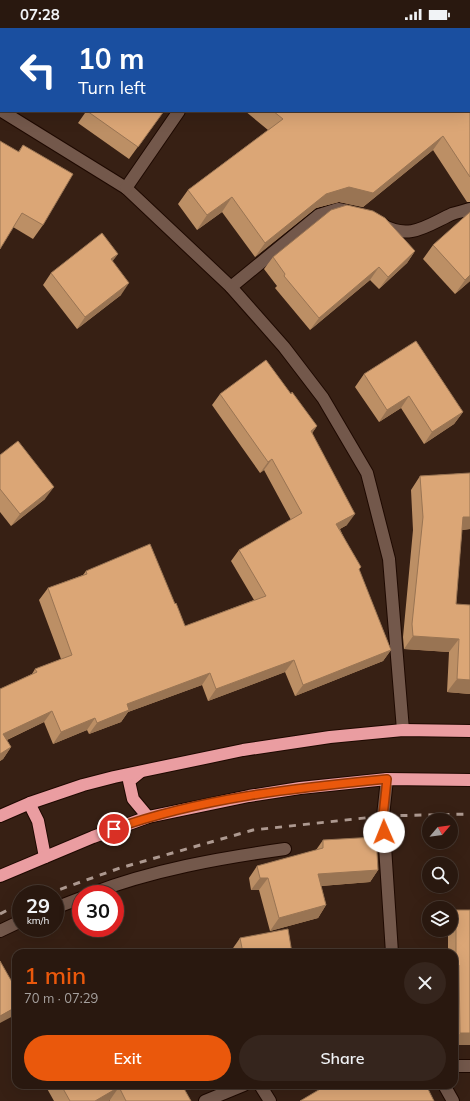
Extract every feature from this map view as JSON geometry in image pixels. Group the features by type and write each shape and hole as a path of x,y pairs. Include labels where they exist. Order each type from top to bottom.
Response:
{"highway":[{"path":"0,816 30,803 114,776 243,750 330,737 403,730 470,731"},
{"path":"141,771 129,781 133,799 148,817"},
{"path":"0,876 93,837 148,817 249,796 300,788 387,779 470,780"},
{"path":"30,803 38,821 45,857"}],"street":[{"path":"3,112 126,188 231,287 284,347 323,398 367,473 389,559 403,730"},
{"path":"126,188 178,112"},
{"path":"231,287 319,215 338,209 353,212"},
{"path":"373,219 390,229 405,232 421,230 453,214 470,209"},
{"path":"387,779 383,816 392,949"},
{"path":"112,885 230,856 285,849"},
{"path":"0,931 12,925"},
{"path":"458,1066 470,1066"},
{"path":"205,1101 234,1089"},
{"path":"262,1089 270,1101"},
{"path":"446,1089 453,1101"}],"building":[{"path":"88,112 163,112 138,147"},
{"path":"274,112 470,112 470,177 443,136 373,193 349,187 326,194 265,243 232,197 207,215 188,190 283,119"},
{"path":"0,141 19,152 23,145 73,174 43,225 22,213 0,249"},
{"path":"347,205 373,211 385,218 415,251 388,277 379,267 319,318 284,276 285,274 273,257 331,210"},
{"path":"470,212 470,275 465,280 433,245"},
{"path":"102,233 118,254 111,259 129,283 85,317 51,273"},
{"path":"416,341 463,412 432,432 409,396 387,410 364,374"},
{"path":"266,360 317,426 311,431 355,514 336,524 361,567 359,569 391,650 303,685 294,660 216,689 210,673 127,704 129,710 97,723 95,718 61,732 52,711 3,734 11,747 0,754 0,689 37,672 35,669 72,655 48,588 87,574 86,571 150,544 185,626 266,596 239,550 302,513 272,459 268,462 220,394"},
{"path":"18,441 54,487 20,514 0,489 0,455"},
{"path":"470,473 470,517 463,517 456,604 470,605 470,680 457,679 459,639 413,636 412,624 423,517 420,476"},
{"path":"376,837 378,870 318,874 326,905 279,918 268,878 260,878 257,866 323,848 323,840"},
{"path":"458,910 470,910 470,1033 460,1033 458,949 456,949 456,937 458,937"},
{"path":"288,929 291,949 242,949 240,938"},
{"path":"0,961 12,982 12,1009 0,1016"},
{"path":"63,1089 116,1089 95,1101 70,1101"},
{"path":"120,1089 184,1089 191,1101 126,1101"},
{"path":"320,1089 428,1089 434,1101 300,1101"}],"railway":[{"path":"64,888 120,868 253,830 383,816 470,814"},
{"path":"0,914 12,908"}],"route":[{"path":"114,829 148,817 249,796 300,788 387,779 383,816 384,832"}]}
